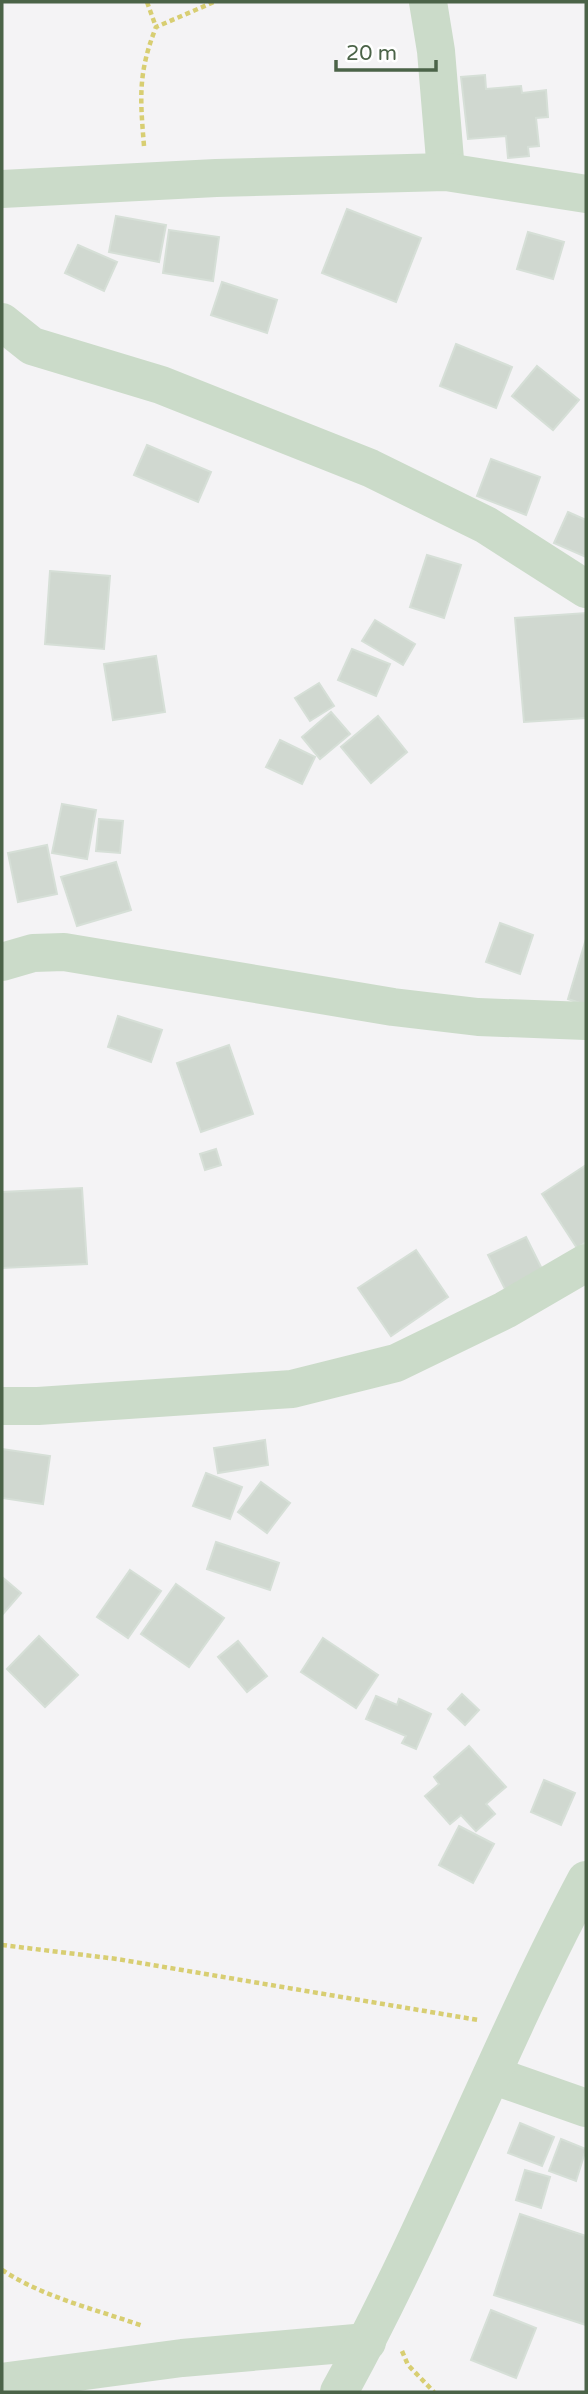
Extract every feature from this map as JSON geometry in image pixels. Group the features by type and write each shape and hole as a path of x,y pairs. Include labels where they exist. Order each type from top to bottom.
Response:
{"street":[{"path":"428,2 436,51 446,172"},
{"path":"4,196 148,182 446,172 586,194"},
{"path":"2,322 32,346 161,385 370,468 486,525 586,589"},
{"path":"2,962 33,953 64,952 393,1007 478,1017 586,1021"},
{"path":"2,1406 38,1406 292,1389 396,1363 505,1310 586,1263"},
{"path":"339,2392 375,2328 492,2076 511,2026 586,1880"},
{"path":"492,2076 586,2108"},
{"path":"2,2382 375,2328"}],"path":[{"path":"147,2 156,27 142,61 140,98 148,182"},
{"path":"156,27 214,2"},
{"path":"2,1945 117,1959 511,2026"},
{"path":"2,2270 23,2283 62,2300 148,2327 168,2341 182,2358"},
{"path":"375,2328 434,2392"}],"building":[{"path":"485,75 486,89 521,86 522,93 546,90 548,117 536,118 539,146 528,147 529,156 508,158 506,136 468,139 461,77"},
{"path":"347,209 421,238 396,302 322,273"},
{"path":"116,216 166,225 159,262 109,252"},
{"path":"169,230 219,237 213,281 163,273"},
{"path":"528,232 564,242 553,279 517,269"},
{"path":"78,245 117,262 104,291 65,273"},
{"path":"222,282 277,300 267,333 211,315"},
{"path":"456,344 512,367 496,408 440,386"},
{"path":"537,366 579,400 553,430 512,396"},
{"path":"147,445 211,472 198,502 134,475"},
{"path":"491,459 540,477 526,515 477,496"},
{"path":"568,512 586,520 586,557 554,543"},
{"path":"427,555 461,565 444,618 410,607"},
{"path":"50,571 110,576 104,649 45,644"},
{"path":"586,613 586,718 524,722 515,618"},
{"path":"375,620 415,644 403,665 362,641"},
{"path":"352,649 390,664 376,696 338,680"},
{"path":"156,656 165,712 113,720 104,664"},
{"path":"319,683 334,706 310,721 295,698"},
{"path":"331,712 350,734 320,759 302,737"},
{"path":"378,716 407,752 371,783 341,747"},
{"path":"280,740 315,757 302,784 266,767"},
{"path":"62,804 96,810 87,859 52,853"},
{"path":"99,819 123,821 120,853 96,851"},
{"path":"47,845 57,894 18,902 8,853"},
{"path":"116,862 131,910 77,926 61,877"},
{"path":"500,923 533,935 520,974 486,962"},
{"path":"586,939 586,1005 568,999"},
{"path":"118,1016 162,1030 151,1062 108,1047"},
{"path":"229,1045 253,1114 201,1132 177,1063"},
{"path":"216,1149 221,1165 205,1170 200,1154"},
{"path":"586,1165 586,1242 577,1248 542,1194"},
{"path":"82,1188 87,1264 2,1268 2,1192"},
{"path":"526,1237 547,1279 509,1297 488,1255"},
{"path":"416,1250 448,1297 391,1336 358,1288"},
{"path":"265,1440 268,1465 218,1473 214,1448"},
{"path":"2,1449 50,1456 43,1504 2,1498"},
{"path":"206,1473 242,1487 230,1519 193,1506"},
{"path":"261,1482 290,1503 267,1533 238,1512"},
{"path":"216,1542 279,1563 270,1590 207,1569"},
{"path":"130,1570 161,1591 128,1638 97,1617"},
{"path":"2,1577 21,1593 2,1615"},
{"path":"176,1584 224,1618 189,1667 141,1634"},
{"path":"39,1636 78,1675 45,1707 7,1669"},
{"path":"323,1638 378,1675 356,1708 301,1672"},
{"path":"238,1641 267,1676 247,1692 218,1657"},
{"path":"462,1694 479,1710 465,1725 448,1709"},
{"path":"376,1696 397,1705 399,1699 431,1714 416,1749 402,1743 406,1736 366,1719"},
{"path":"469,1746 506,1787 486,1804 495,1814 476,1831 461,1815 450,1824 425,1796 439,1784 434,1777"},
{"path":"544,1780 575,1793 561,1825 531,1812"},
{"path":"459,1826 494,1844 473,1883 439,1865"},
{"path":"520,2123 554,2137 542,2166 508,2153"},
{"path":"561,2139 586,2149 576,2181 549,2171"},
{"path":"525,2170 550,2177 541,2208 516,2200"},
{"path":"520,2214 586,2236 586,2325 494,2295"},
{"path":"491,2310 536,2328 516,2378 471,2360"}]}
